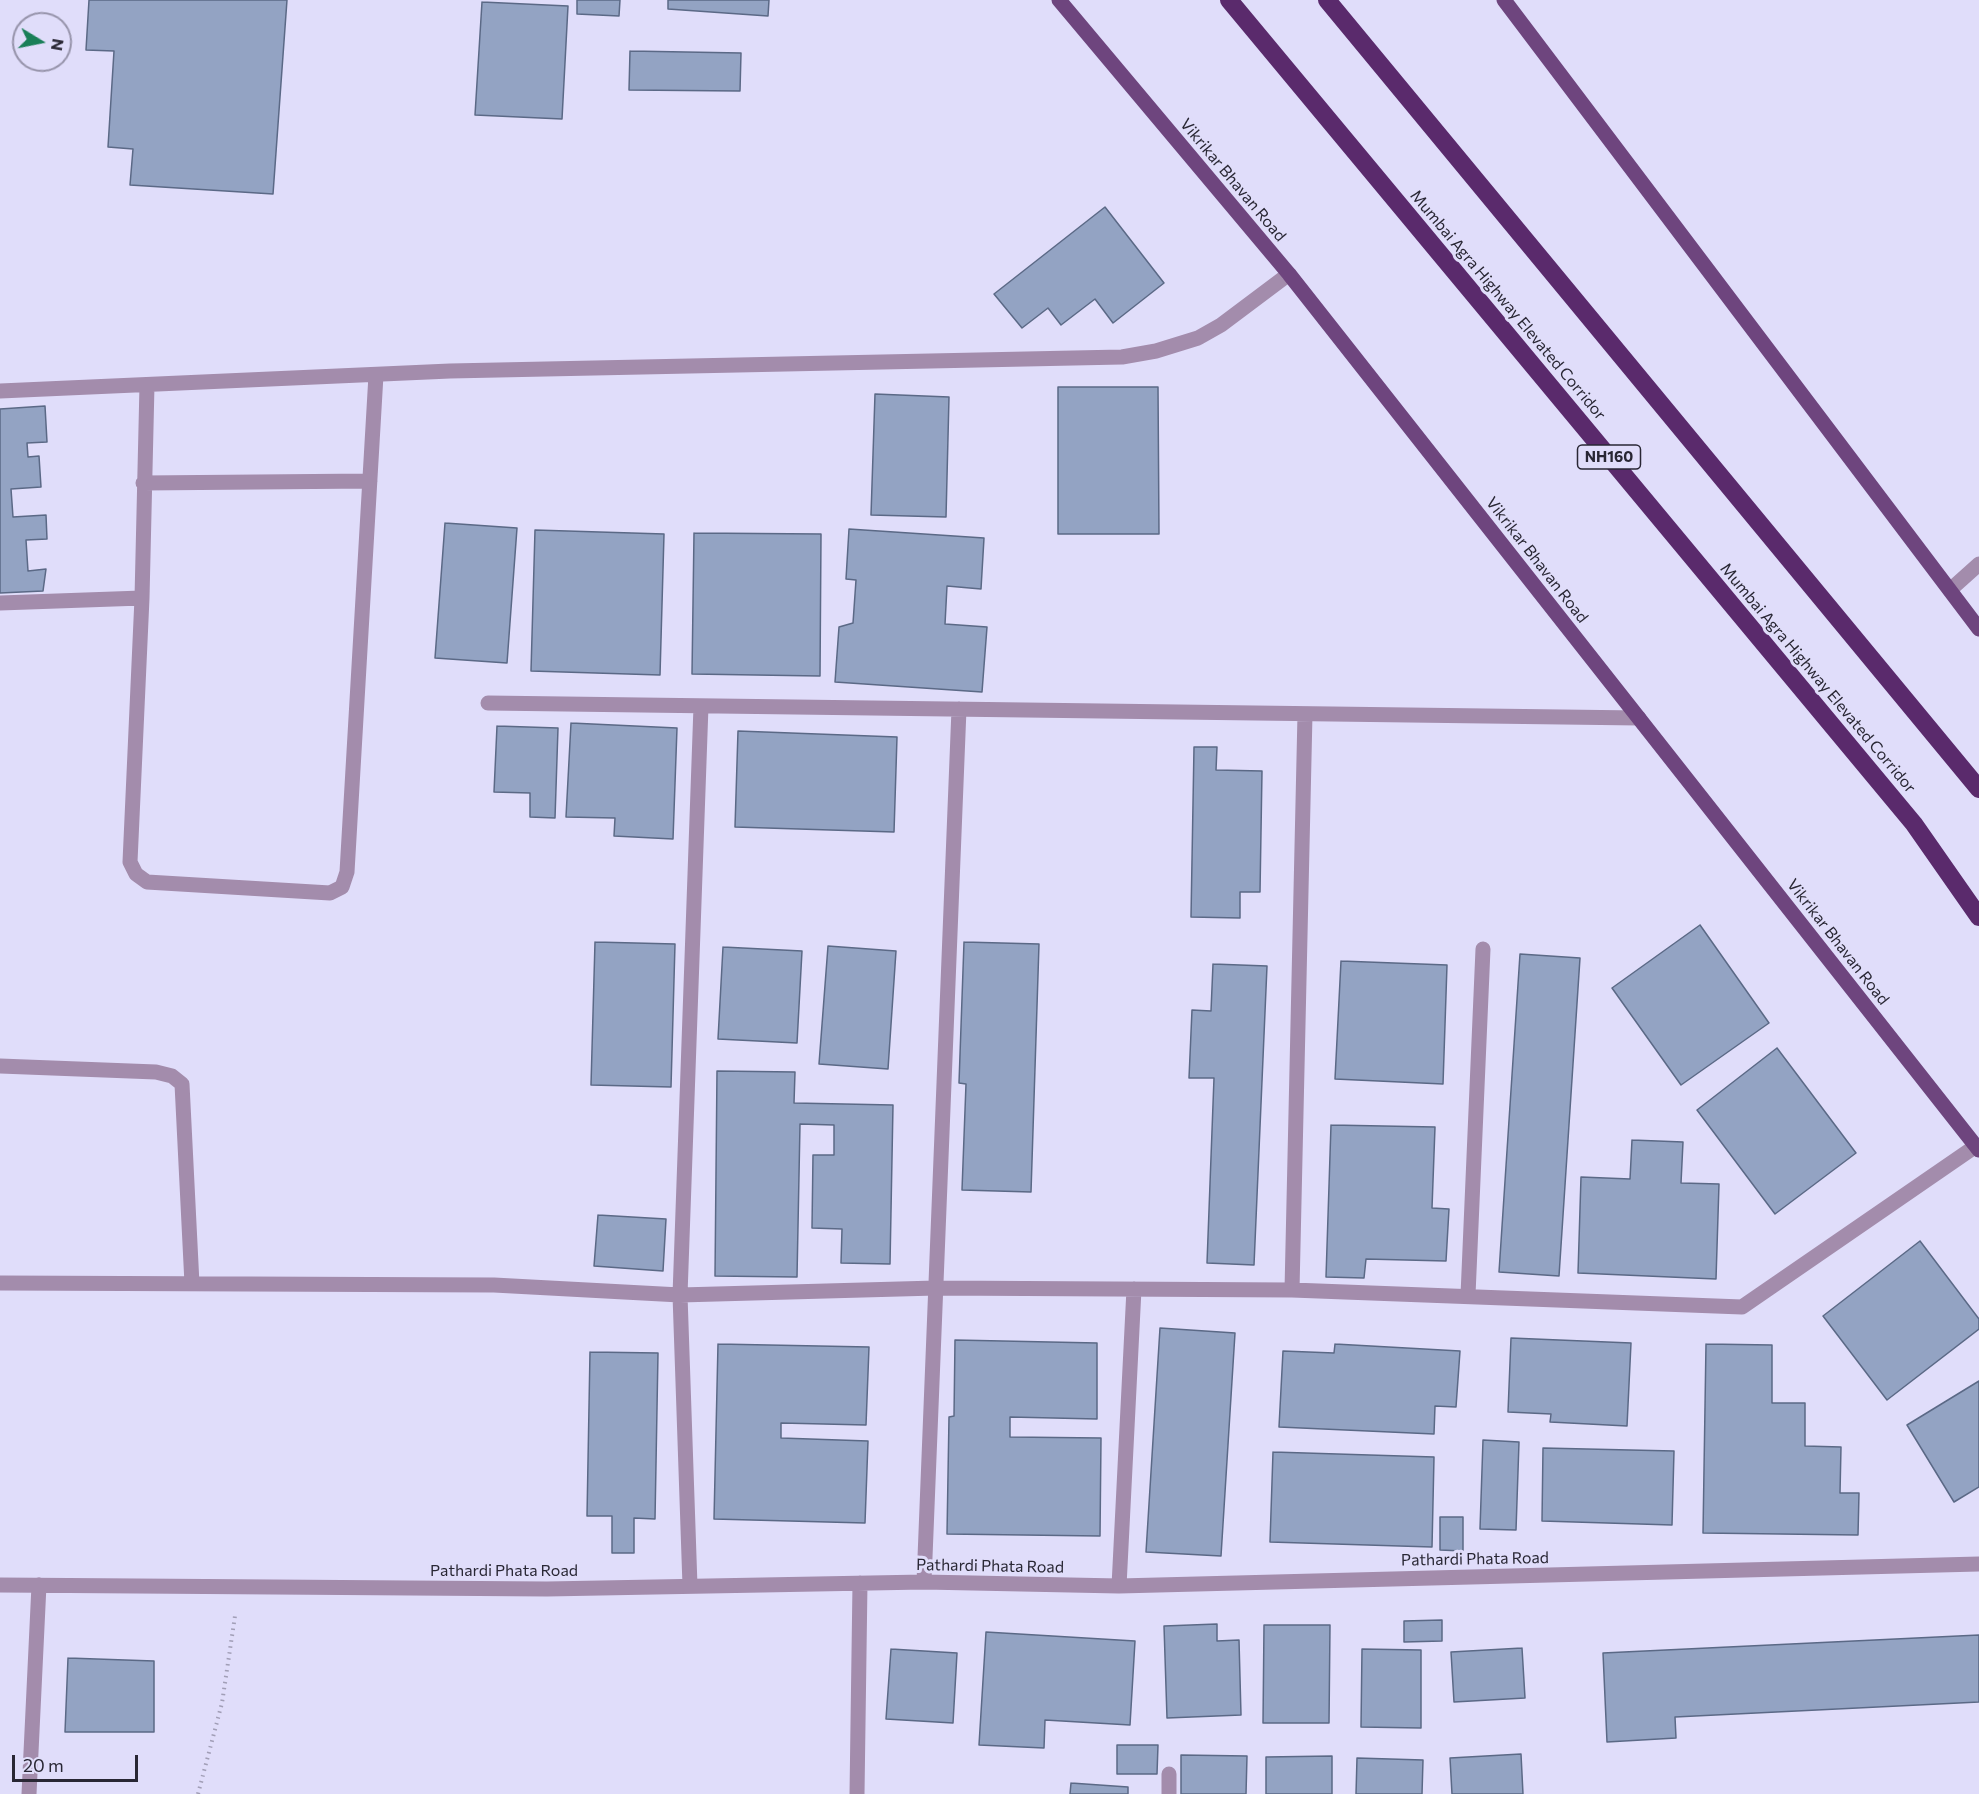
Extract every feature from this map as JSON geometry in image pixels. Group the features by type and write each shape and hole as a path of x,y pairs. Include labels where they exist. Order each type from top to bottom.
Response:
{"highway":[{"path":"1327,0 1979,789"},
{"name":"Mumbai Agra Highway Elevated Corridor","path":"1231,2 1914,824 1979,916"}],"main road":[{"name":"Vikrikar Bhavan Road","path":"1059,0 1288,274 1978,1148"},
{"path":"1504,0 1979,629"}],"street":[{"path":"0,391 450,371 1122,357 1156,351 1198,338 1221,325 1288,274"},
{"path":"147,385 142,598 130,862 136,874 147,882 330,893 342,887 347,872 375,375"},
{"path":"143,483 370,481"},
{"path":"1950,590 1979,564"},
{"path":"0,603 142,598"},
{"path":"488,703 1639,718"},
{"path":"690,1586 680,1295 701,706"},
{"path":"924,1582 959,709"},
{"path":"1292,1290 1305,714"},
{"path":"1468,1295 1483,949"},
{"path":"0,1066 156,1072 172,1076 182,1084 192,1284"},
{"path":"0,1283 494,1286 680,1295 936,1288 1292,1290 1742,1307 1978,1148"},
{"path":"1119,1586 1134,1289"},
{"name":"Pathardi Phata Road","path":"0,1585 547,1589 924,1582 1119,1586 1979,1564"},
{"path":"857,1794 860,1583"},
{"path":"29,1794 39,1585"},
{"path":"1169,1774 1169,1794"}],"path":[{"path":"198,1794 222,1703 233,1642 238,1588"}],"building":[{"path":"89,0 287,0 273,194 130,185 133,149 108,147 114,51 86,50"},
{"path":"577,0 620,0 619,16 577,14"},
{"path":"668,0 769,0 768,16 668,9"},
{"path":"482,2 568,6 562,119 475,115"},
{"path":"630,51 741,53 740,91 629,90"},
{"path":"1105,207 1164,283 1113,323 1095,299 1061,325 1048,308 1022,328 994,294"},
{"path":"1058,387 1158,387 1159,534 1058,534"},
{"path":"875,394 949,397 946,517 871,515"},
{"path":"45,406 47,442 27,443 28,457 39,456 41,487 11,489 13,517 46,515 47,539 26,540 28,571 46,569 43,591 0,593 0,409"},
{"path":"445,523 517,528 507,663 435,658"},
{"path":"849,529 984,538 981,589 947,586 945,624 987,627 982,692 835,682 839,627 853,623 856,580 846,579"},
{"path":"535,530 664,534 660,675 531,671"},
{"path":"694,533 821,534 820,676 692,674"},
{"path":"571,723 677,728 673,839 614,836 615,818 566,817"},
{"path":"497,726 558,728 555,818 530,817 530,793 494,792"},
{"path":"738,731 897,737 894,832 735,827"},
{"path":"1194,747 1217,747 1216,770 1262,771 1260,892 1240,892 1240,918 1191,917"},
{"path":"1700,925 1769,1023 1681,1085 1612,988"},
{"path":"595,942 675,944 671,1087 591,1085"},
{"path":"964,942 1039,944 1031,1192 962,1190 966,1084 959,1083"},
{"path":"828,946 896,951 888,1069 819,1064"},
{"path":"723,947 802,951 797,1043 718,1039"},
{"path":"1520,954 1580,958 1559,1276 1499,1272"},
{"path":"1341,961 1447,965 1443,1084 1335,1079"},
{"path":"1213,964 1267,966 1254,1265 1207,1263 1214,1078 1189,1078 1192,1010 1211,1011"},
{"path":"1777,1048 1856,1153 1775,1214 1697,1110"},
{"path":"717,1071 795,1072 794,1103 893,1105 890,1264 841,1263 842,1229 812,1228 813,1155 834,1155 834,1125 800,1124 797,1277 715,1276"},
{"path":"1331,1125 1435,1127 1432,1208 1449,1209 1446,1261 1366,1259 1364,1278 1326,1277"},
{"path":"1632,1140 1683,1142 1681,1183 1719,1184 1716,1279 1578,1273 1581,1177 1630,1179"},
{"path":"598,1215 666,1219 663,1271 594,1266"},
{"path":"1920,1241 1979,1319 1979,1329 1887,1400 1823,1316"},
{"path":"1160,1328 1235,1333 1221,1556 1146,1552"},
{"path":"1511,1338 1631,1343 1627,1426 1550,1422 1551,1414 1508,1412"},
{"path":"955,1340 1097,1343 1097,1419 1010,1417 1010,1437 1101,1438 1100,1536 947,1534 949,1417 954,1416"},
{"path":"718,1344 869,1347 866,1425 781,1423 781,1438 868,1441 865,1523 714,1519"},
{"path":"1335,1344 1460,1351 1456,1407 1435,1406 1434,1434 1279,1427 1283,1351 1334,1353"},
{"path":"1706,1344 1772,1345 1772,1403 1805,1403 1805,1446 1841,1447 1840,1493 1859,1493 1858,1535 1703,1533"},
{"path":"590,1352 658,1353 655,1519 634,1518 634,1553 612,1553 612,1516 587,1516"},
{"path":"1979,1381 1979,1487 1954,1502 1907,1425"},
{"path":"1483,1440 1519,1442 1516,1530 1480,1529"},
{"path":"1543,1448 1674,1451 1672,1525 1542,1521"},
{"path":"1273,1452 1434,1457 1432,1547 1270,1542"},
{"path":"1440,1517 1463,1517 1463,1551 1440,1550"},
{"path":"1442,1620 1442,1641 1404,1642 1404,1621"},
{"path":"1217,1624 1217,1641 1239,1640 1241,1715 1167,1718 1164,1626"},
{"path":"1264,1625 1330,1625 1329,1723 1263,1723"},
{"path":"986,1632 1135,1641 1130,1725 1045,1720 1044,1748 979,1745"},
{"path":"1979,1635 1979,1702 1675,1717 1676,1738 1607,1742 1603,1653"},
{"path":"1522,1648 1525,1698 1454,1702 1451,1652"},
{"path":"891,1649 957,1653 953,1723 886,1719"},
{"path":"1362,1649 1421,1650 1421,1728 1361,1727"},
{"path":"68,1658 154,1661 154,1732 65,1732"},
{"path":"1117,1745 1158,1745 1157,1774 1117,1774"},
{"path":"1521,1754 1523,1794 1452,1794 1450,1758"},
{"path":"1181,1755 1247,1756 1246,1794 1181,1794"},
{"path":"1332,1756 1332,1794 1266,1794 1266,1757"},
{"path":"1357,1758 1423,1760 1422,1794 1356,1794"},
{"path":"1071,1783 1128,1787 1128,1794 1070,1794"}]}
